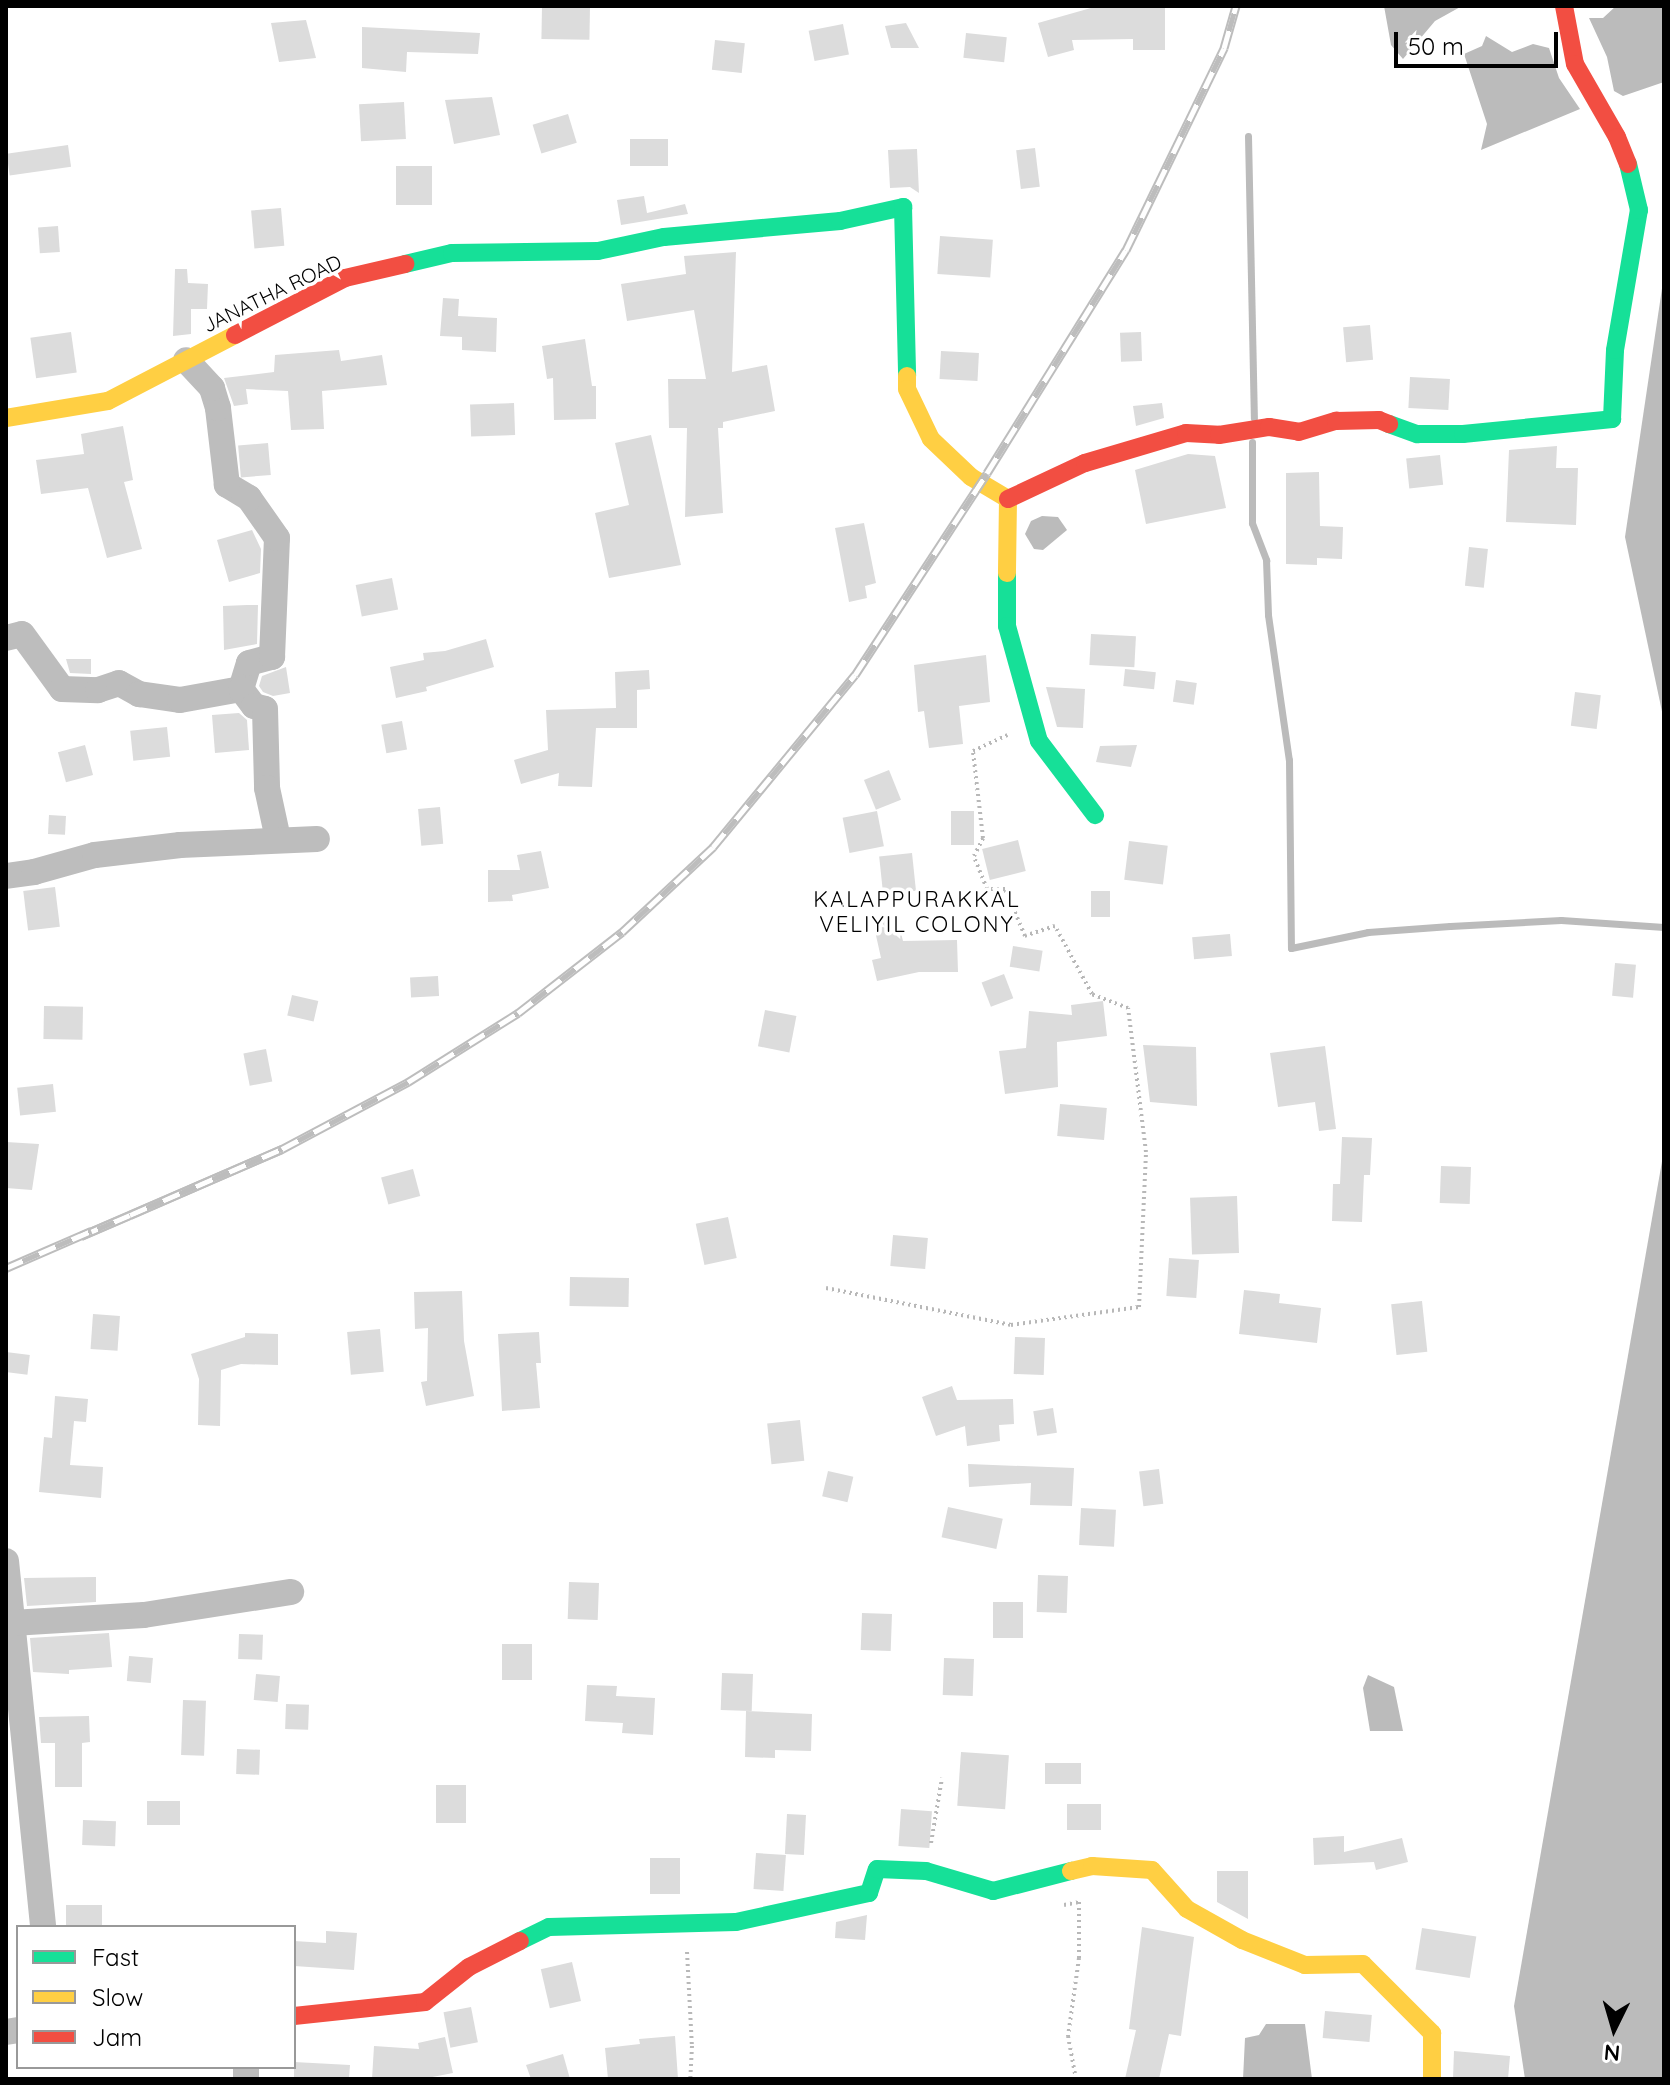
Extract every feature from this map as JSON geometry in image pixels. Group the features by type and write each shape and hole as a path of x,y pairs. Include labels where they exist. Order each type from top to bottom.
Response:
{"street":[{"path":"1095,815 1039,741 1007,626 1008,499 1085,463 1186,433 1219,435 1253,430 1299,432 1336,421 1379,420 1417,434 1463,434 1612,419 1615,350 1639,210 1630,170 1617,137 1575,64 1564,6"},
{"name":"JANATHA ROAD","path":"6,418 108,401 345,278 452,253 598,251 664,237 840,221 903,207 907,389 931,439 971,477 1008,499"},
{"path":"186,360 212,388 222,420 227,485 249,498 277,538 272,657 249,663 241,689"},
{"path":"6,638 22,634 62,689 98,690 119,683 139,694 180,700 241,689"},
{"path":"241,689 254,706 265,709 267,788 278,839"},
{"path":"6,876 95,855 233,840 317,839"},
{"path":"6,1561 43,1925"},
{"path":"12,1623 144,1615 291,1592"},
{"path":"296,2016 425,2002 469,1967 549,1927 736,1922 869,1893 877,1869 926,1871 993,1891 1092,1866 1152,1870 1187,1909 1242,1940 1305,1965 1363,1964 1432,2033 1432,2079"}],"path":[{"path":"826,1288 1011,1325 1139,1307 1146,1152 1128,1008 1092,994 1055,926 1025,936 1005,889 987,889 974,856 983,838 973,751 1007,734 1020,742"},
{"path":"926,1871 942,1778"},
{"path":"1049,1907 1079,1902 1079,1958 1068,2036 1076,2079"},
{"path":"686,1922 692,2046 690,2079"}],"shaded area":[{"path":"1384,6 1462,6 1435,21 1403,59 1391,45"},
{"path":"1616,6 1664,6 1664,82 1623,96 1614,91 1607,57 1589,18 1603,18"},
{"path":"1486,36 1512,52 1533,44 1549,48 1559,78 1580,109 1481,150 1487,124 1464,54 1482,46"},
{"path":"1664,275 1664,721 1625,537"},
{"path":"1042,516 1058,517 1067,530 1043,550 1034,549 1025,534 1031,521"},
{"path":"1664,1150 1664,2079 1525,2079 1514,2006"},
{"path":"1368,1675 1394,1687 1403,1731 1370,1731 1363,1688"},
{"path":"1266,2024 1305,2024 1312,2079 1243,2079 1245,2038 1259,2035"}],"building":[{"path":"542,6 590,7 589,40 541,39"},
{"path":"1098,6 1165,7 1165,50 1133,50 1133,39 1072,40 1074,50 1048,57 1038,23"},
{"path":"306,20 316,58 279,62 271,23"},
{"path":"906,23 919,48 891,48 885,26"},
{"path":"843,24 849,54 815,61 809,31"},
{"path":"362,27 480,33 478,54 407,52 406,72 362,68"},
{"path":"966,33 1007,37 1004,62 963,58"},
{"path":"715,40 745,43 742,73 712,70"},
{"path":"492,97 500,135 454,144 445,100"},
{"path":"404,102 406,139 361,141 359,104"},
{"path":"568,114 577,143 541,154 533,125"},
{"path":"630,139 668,139 668,166 630,166"},
{"path":"68,145 71,167 10,175 7,154"},
{"path":"1035,148 1040,187 1021,189 1016,150"},
{"path":"917,149 919,193 910,187 890,188 888,150"},
{"path":"396,166 432,166 432,205 396,205"},
{"path":"644,196 647,213 685,204 688,214 621,225 617,200"},
{"path":"281,208 284,246 254,248 251,211"},
{"path":"58,226 60,252 40,253 38,227"},
{"path":"940,236 993,240 990,278 937,274"},
{"path":"736,252 732,372 767,365 775,411 723,422 723,428 718,428 723,513 685,517 687,428 669,428 668,379 706,379 694,310 627,321 621,284 686,274 684,256"},
{"path":"175,269 187,269 188,283 208,284 207,309 191,309 191,334 173,336"},
{"path":"443,298 459,299 458,316 497,318 496,352 462,350 462,337 440,336"},
{"path":"1370,325 1373,360 1346,362 1343,327"},
{"path":"71,332 77,373 36,378 30,338"},
{"path":"1141,332 1142,361 1121,362 1120,333"},
{"path":"585,339 592,386 596,386 596,419 554,420 553,378 547,379 542,346"},
{"path":"339,350 341,361 382,355 387,385 322,391 324,429 291,430 288,391 246,389 248,404 234,406 224,378 274,372 275,355"},
{"path":"941,351 979,353 977,381 940,379"},
{"path":"1410,377 1450,379 1448,410 1408,408"},
{"path":"514,403 515,435 471,437 470,405"},
{"path":"1162,403 1164,418 1136,426 1133,406"},
{"path":"123,426 133,480 124,482 142,549 107,558 88,488 41,494 36,460 84,454 81,434"},
{"path":"651,435 681,565 609,578 595,513 629,505 615,443"},
{"path":"268,443 271,475 241,477 238,446"},
{"path":"1557,446 1556,468 1578,468 1576,525 1506,522 1509,450"},
{"path":"1188,454 1215,456 1226,508 1146,524 1135,470"},
{"path":"1440,455 1443,485 1409,488 1406,459"},
{"path":"1319,472 1320,526 1343,527 1342,559 1317,558 1317,565 1286,564 1286,473"},
{"path":"864,523 876,583 865,586 867,598 849,602 835,528"},
{"path":"252,530 261,549 260,573 229,582 217,540"},
{"path":"1469,547 1488,549 1484,588 1465,586"},
{"path":"392,578 398,609 362,616 356,585"},
{"path":"258,605 257,644 224,650 223,606"},
{"path":"1091,634 1136,636 1134,667 1089,665"},
{"path":"486,639 494,667 426,687 427,691 396,698 390,667 424,660 423,653 445,651"},
{"path":"986,655 990,702 959,706 963,744 929,748 924,711 918,712 914,665"},
{"path":"66,659 91,659 91,674 70,673"},
{"path":"286,667 290,693 273,696 263,692 259,686 262,676"},
{"path":"1125,669 1156,672 1154,689 1123,686"},
{"path":"649,670 650,689 637,690 637,728 596,728 592,787 558,786 559,773 521,784 514,760 548,750 546,710 616,708 615,672"},
{"path":"1176,680 1197,683 1194,705 1173,702"},
{"path":"1046,687 1085,689 1083,728 1057,727"},
{"path":"1575,692 1601,695 1597,729 1571,726"},
{"path":"239,713 247,720 249,750 215,753 212,715"},
{"path":"402,721 407,750 386,753 381,725"},
{"path":"167,727 170,757 133,761 130,731"},
{"path":"85,745 93,775 66,782 58,752"},
{"path":"1137,745 1131,767 1096,762 1100,746"},
{"path":"889,770 901,800 876,810 864,780"},
{"path":"440,807 443,844 421,846 418,809"},
{"path":"877,811 884,846 850,853 843,818"},
{"path":"951,811 974,811 974,845 951,845"},
{"path":"49,815 66,816 65,835 48,834"},
{"path":"1018,840 1026,871 990,880 982,849"},
{"path":"1129,841 1168,846 1163,884 1124,880"},
{"path":"541,851 549,888 512,895 513,901 488,902 488,870 520,870 517,855"},
{"path":"912,853 916,891 883,894 879,856"},
{"path":"55,887 60,927 28,931 23,891"},
{"path":"1091,891 1110,891 1110,917 1091,917"},
{"path":"897,917 903,941 957,940 958,972 919,972 877,981 872,960 881,958 873,922"},
{"path":"1230,934 1232,956 1194,959 1192,937"},
{"path":"1013,946 1043,951 1039,971 1010,967"},
{"path":"1615,963 1636,965 1633,998 1612,996"},
{"path":"1004,974 1013,998 991,1007 982,983"},
{"path":"438,976 439,996 411,997 410,977"},
{"path":"292,995 318,1001 314,1022 287,1015"},
{"path":"1103,1001 1107,1036 1057,1042 1058,1087 1005,1094 999,1051 1026,1048 1029,1011 1072,1015 1071,1005"},
{"path":"44,1006 83,1007 82,1040 43,1039"},
{"path":"765,1010 796,1016 789,1052 758,1046"},
{"path":"1143,1045 1196,1047 1197,1106 1150,1102"},
{"path":"1325,1046 1336,1129 1319,1131 1315,1102 1278,1107 1270,1053"},
{"path":"266,1049 272,1081 250,1086 243,1053"},
{"path":"53,1084 56,1112 20,1116 17,1088"},
{"path":"1060,1104 1107,1108 1104,1140 1057,1136"},
{"path":"1342,1137 1372,1138 1370,1175 1364,1175 1362,1222 1332,1221 1333,1184 1340,1184"},
{"path":"6,1142 39,1144 32,1190 6,1188"},
{"path":"1441,1166 1471,1167 1470,1204 1440,1203"},
{"path":"413,1169 420,1196 388,1205 381,1178"},
{"path":"1237,1196 1239,1253 1192,1255 1190,1198"},
{"path":"728,1217 737,1258 704,1265 696,1224"},
{"path":"893,1235 928,1238 925,1269 890,1266"},
{"path":"1169,1258 1199,1260 1196,1298 1166,1296"},
{"path":"570,1277 629,1278 628,1307 569,1306"},
{"path":"1244,1290 1280,1294 1279,1303 1321,1308 1317,1343 1239,1334"},
{"path":"462,1291 464,1341 474,1396 426,1406 421,1382 427,1381 428,1328 415,1329 414,1292"},
{"path":"1422,1301 1427,1352 1397,1355 1391,1304"},
{"path":"93,1314 120,1316 117,1351 91,1349"},
{"path":"380,1329 384,1372 351,1375 347,1332"},
{"path":"539,1332 541,1363 536,1363 540,1408 502,1411 498,1334"},
{"path":"245,1333 278,1334 278,1365 241,1364 221,1370 220,1426 198,1425 199,1379 191,1354 245,1337"},
{"path":"1015,1337 1045,1338 1044,1375 1014,1374"},
{"path":"6,1352 30,1355 27,1375 6,1372"},
{"path":"952,1386 957,1400 1013,1399 1014,1424 999,1425 1000,1441 967,1446 965,1426 936,1436 922,1397"},
{"path":"55,1396 88,1399 86,1422 74,1421 70,1465 103,1467 101,1498 39,1492 44,1437 52,1438"},
{"path":"1053,1408 1057,1433 1037,1436 1033,1411"},
{"path":"800,1420 804,1461 771,1464 767,1423"},
{"path":"968,1464 1074,1468 1072,1506 1030,1505 1031,1483 969,1487"},
{"path":"1159,1469 1163,1504 1143,1506 1139,1471"},
{"path":"828,1471 853,1477 847,1502 822,1496"},
{"path":"948,1507 1003,1519 996,1549 942,1537"},
{"path":"1081,1508 1116,1510 1114,1547 1079,1545"},
{"path":"1038,1575 1068,1576 1067,1613 1037,1612"},
{"path":"96,1577 96,1602 27,1606 24,1578"},
{"path":"569,1582 599,1583 598,1620 568,1619"},
{"path":"993,1602 1023,1602 1023,1638 993,1638"},
{"path":"862,1613 892,1614 891,1651 861,1650"},
{"path":"109,1633 112,1667 69,1670 69,1674 33,1672 30,1638"},
{"path":"239,1634 263,1635 262,1660 238,1659"},
{"path":"502,1644 532,1644 532,1680 502,1680"},
{"path":"129,1656 153,1658 151,1683 127,1681"},
{"path":"944,1658 974,1659 973,1696 943,1695"},
{"path":"722,1673 753,1674 752,1711 721,1710"},
{"path":"256,1674 280,1676 278,1702 254,1700"},
{"path":"587,1685 617,1686 616,1696 655,1698 653,1735 622,1733 623,1723 585,1721"},
{"path":"183,1700 206,1701 204,1756 181,1755"},
{"path":"286,1704 309,1705 308,1730 285,1729"},
{"path":"746,1711 812,1714 811,1751 775,1750 775,1758 745,1757"},
{"path":"89,1716 90,1742 82,1743 82,1787 55,1787 55,1743 41,1743 39,1717"},
{"path":"237,1749 260,1750 259,1775 236,1774"},
{"path":"961,1752 1009,1755 1005,1809 957,1806"},
{"path":"1045,1763 1081,1763 1081,1784 1045,1784"},
{"path":"436,1785 466,1785 466,1823 436,1823"},
{"path":"147,1801 180,1801 180,1825 147,1825"},
{"path":"1067,1804 1101,1804 1101,1830 1067,1830"},
{"path":"901,1809 932,1811 929,1848 898,1846"},
{"path":"787,1814 806,1815 804,1855 785,1854"},
{"path":"83,1820 116,1821 115,1846 82,1845"},
{"path":"1344,1836 1344,1852 1402,1838 1408,1862 1376,1870 1374,1862 1314,1865 1313,1838"},
{"path":"756,1853 786,1855 783,1891 753,1889"},
{"path":"650,1858 680,1858 680,1894 650,1894"},
{"path":"1217,1871 1248,1871 1248,1919 1217,1902"},
{"path":"66,1905 102,1905 102,1925 66,1925"},
{"path":"867,1915 865,1940 835,1938 836,1922"},
{"path":"1142,1927 1194,1937 1181,2036 1169,2034 1159,2079 1125,2079 1136,2030 1129,2029"},
{"path":"1422,1928 1476,1937 1470,1978 1415,1969"},
{"path":"326,1931 357,1933 354,1970 296,1966 296,1941 326,1943"},
{"path":"572,1962 581,2001 550,2008 541,1969"},
{"path":"471,2007 478,2042 450,2048 444,2012"},
{"path":"1325,2011 1372,2015 1369,2042 1323,2038"},
{"path":"675,2036 678,2079 608,2079 605,2048 640,2044 639,2039"},
{"path":"445,2037 453,2073 422,2079 372,2079 374,2046 419,2049 418,2043"},
{"path":"1454,2051 1510,2056 1508,2079 1453,2079"},
{"path":"563,2054 570,2079 531,2079 526,2065"},
{"path":"296,2062 350,2065 349,2079 294,2079"}],"waterway":[{"path":"1248,136 1254,418"},
{"path":"1252,442 1252,523 1266,560 1268,615 1289,760 1291,948 1368,932 1450,926 1561,920 1664,927"}],"railway":[{"path":"282,1149 81,1236 130,1215 282,1149 408,1082 518,1013 622,932 713,847 855,675 987,473 1126,250 1224,48 1236,6"},
{"path":"6,1268 91,1231"}],"traffic: fast":[{"path":"1389,424 1417,434 1463,434 1612,419 1615,350 1639,210 1628,164"},
{"path":"405,264 452,253 598,251 664,237 840,221 903,207 907,376"},
{"path":"1007,573 1007,626 1039,741 1095,815"},
{"path":"520,1941 549,1927 736,1922 869,1893 877,1869 926,1871 993,1891 1071,1871"}],"traffic: slow":[{"path":"6,418 108,401 235,335"},
{"path":"907,376 907,389 931,439 971,477 1008,499 1007,573"},
{"path":"1071,1871 1092,1866 1152,1870 1187,1909 1242,1940 1305,1965 1363,1964 1432,2033 1432,2079"}],"traffic: jam":[{"path":"1564,6 1575,64 1617,137 1628,164"},
{"path":"235,335 345,278 405,264"},
{"path":"1008,499 1085,463 1186,433 1219,435 1269,427 1299,432 1336,421 1379,420 1389,424"},
{"path":"296,2016 425,2002 469,1967 520,1941"}],"district":[{"name":"KALAPPURAKKAL VELIYIL COLONY","path":"917,912"}]}
